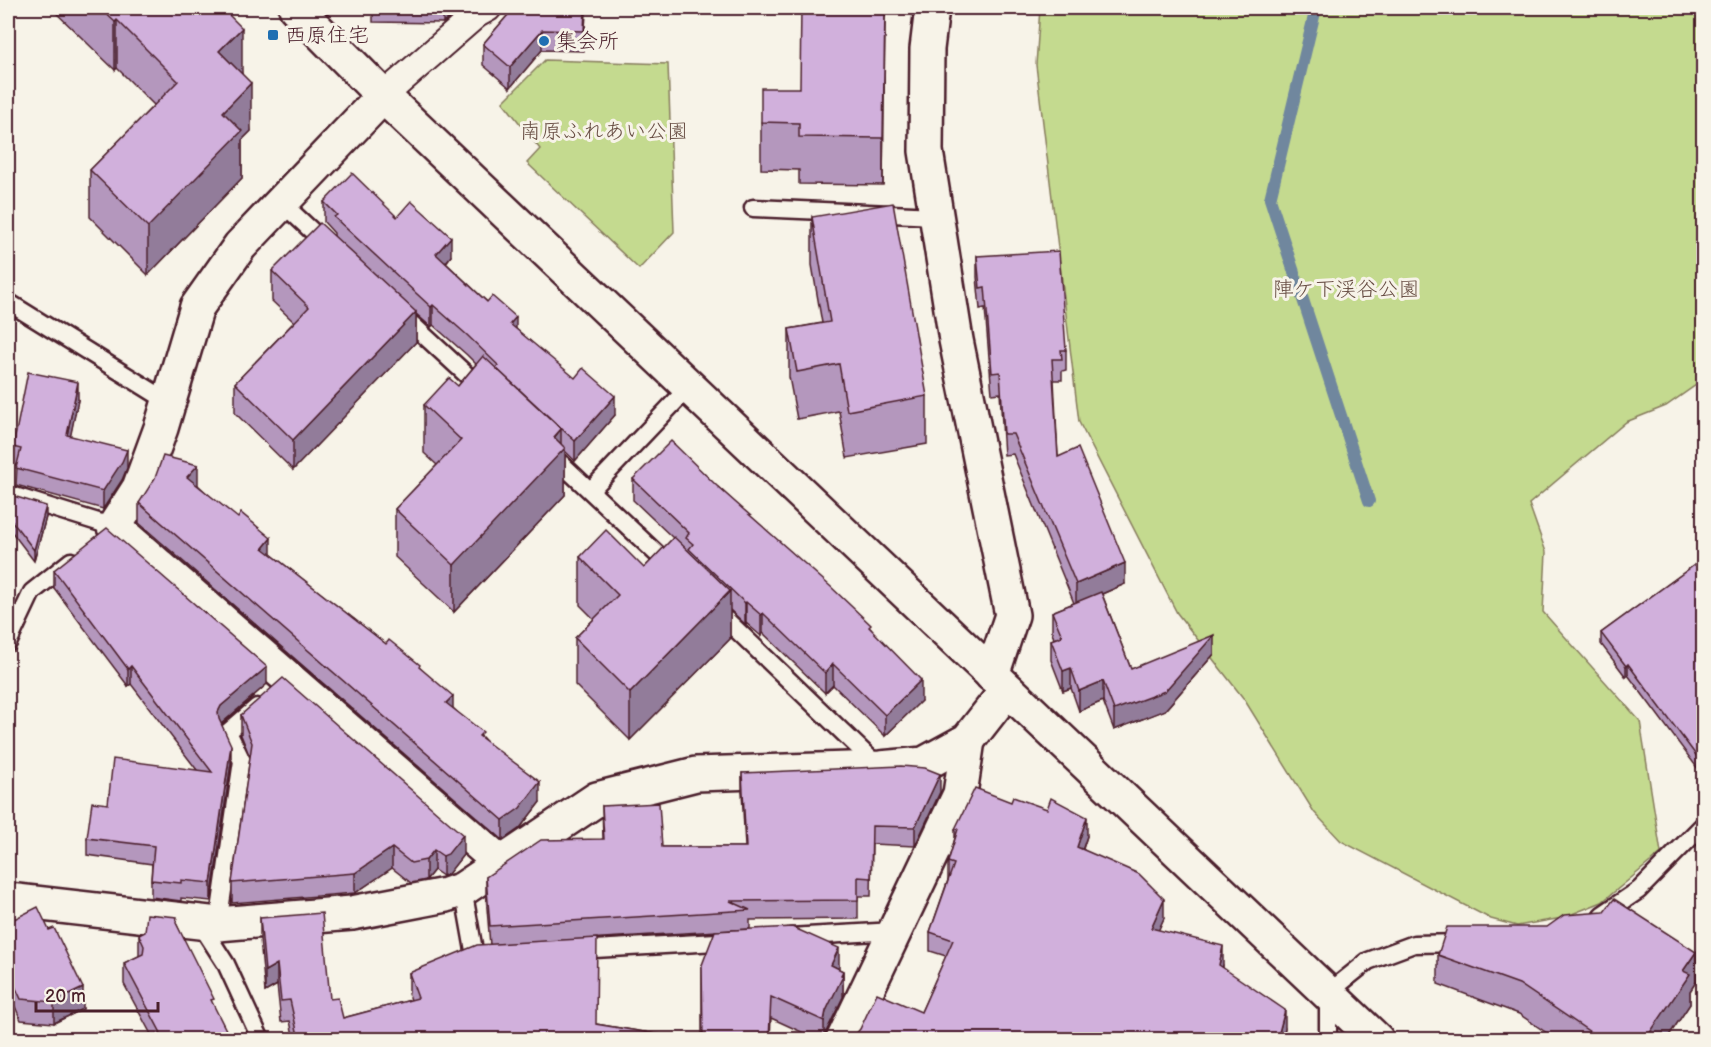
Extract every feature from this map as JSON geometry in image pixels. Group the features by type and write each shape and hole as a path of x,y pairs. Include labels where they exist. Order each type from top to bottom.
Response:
{"street":[{"path":"296,8 383,96 1377,1040"},
{"path":"488,8 477,14 383,96 240,246 197,307 161,428 139,489 99,539 502,864"},
{"path":"843,1040 960,794 968,740 999,682 1012,615 956,340 926,151 927,49 932,8"},
{"path":"8,900 208,923 352,913 446,896 463,889 597,800 696,774 880,768 924,764 968,740"}],"lane":[{"path":"282,203 342,259"},
{"path":"753,208 936,216"},
{"path":"385,299 497,403"},
{"path":"8,302 169,402"},
{"path":"591,490 689,387"},
{"path":"540,442 685,580"},
{"path":"8,494 99,539 32,592 8,643"},
{"path":"702,597 880,768"},
{"path":"261,1040 208,923 242,761 228,732 280,687"},
{"path":"1591,922 1639,890 1704,824"},
{"path":"463,889 476,956 499,954"},
{"path":"778,938 895,931"},
{"path":"557,951 755,939"},
{"path":"1328,1040 1328,993 1368,961 1414,944 1480,942"}],"green space":[{"name":"陣ケ下渓谷公園","path":"1040,8 1703,8 1703,380 1666,406 1626,422 1529,504 1546,552 1543,612 1640,721 1661,853 1602,902 1562,918 1517,926 1491,919 1341,841 1314,812 1244,699 1177,613 1079,422 1036,65"},
{"name":"南原ふれあい公園","path":"545,60 668,64 674,232 639,269 527,163 540,149 503,102"}],"building":[{"path":"100,8 222,8 242,28 219,51 251,83 223,112 242,131 148,227 90,170 178,81 117,20 115,22"},
{"path":"514,8 585,8 584,31 542,30 510,67 483,44"},
{"path":"801,8 885,8 883,138 799,137 799,123 761,122 761,88 800,88"},
{"path":"352,173 397,217 411,201 451,237 436,254 487,302 492,296 516,317 510,324 575,378 583,368 615,396 575,441 496,368 498,365 467,335 433,305 431,307 334,217 337,215 324,202"},
{"path":"893,203 927,396 847,411 839,364 797,372 789,329 830,322 812,217"},
{"path":"320,223 416,312 293,440 235,383 309,307 272,271"},
{"path":"1059,251 1066,350 1061,350 1062,359 1052,359 1058,457 1078,448 1125,563 1076,584 1013,434 1004,434 1000,372 992,373 985,287 980,288 977,256"},
{"path":"483,356 561,429 554,437 565,448 454,565 395,509 461,440 424,405 449,378 458,386"},
{"path":"28,372 78,382 67,435 127,450 103,491 16,468 21,449 13,447"},
{"path":"671,441 718,487 871,625 869,627 921,680 885,715 833,664 825,673 763,613 761,615 745,603 689,549 693,544 686,538 689,533 633,479"},
{"path":"163,456 198,465 187,477 238,518 241,513 271,538 263,548 386,644 389,640 453,696 446,703 483,732 479,736 540,782 520,808 503,820 139,503 155,478"},
{"path":"10,495 46,506 34,550 8,516"},
{"path":"107,528 267,667 221,706 218,712 231,745 211,883 151,880 154,846 87,838 92,802 108,804 113,759 212,772 131,666 128,669 54,570"},
{"path":"606,530 644,568 674,537 730,591 630,693 575,638 618,595 580,557"},
{"path":"1704,558 1704,766 1628,664 1626,666 1601,633"},
{"path":"1101,592 1131,669 1214,635 1165,691 1114,710 1103,681 1079,691 1071,668 1063,671 1051,640 1062,636 1052,612"},
{"path":"283,678 463,835 448,854 443,856 434,850 426,860 411,863 392,848 355,873 232,883 252,743 241,715"},
{"path":"901,766 925,768 940,774 915,827 872,826 871,878 858,877 858,900 730,901 750,910 490,926 486,877 541,840 604,839 602,806 659,803 662,847 746,847 742,773"},
{"path":"975,788 1011,802 1013,797 1047,809 1051,798 1087,817 1077,847 1139,874 1164,899 1151,928 1223,946 1219,965 1285,1010 1277,1040 861,1040 854,1036 860,1029 877,993 921,1012 953,940 930,932 954,864 948,862 958,829 955,829"},
{"path":"1614,899 1696,952 1683,971 1690,974 1645,1040 1602,1040 1519,984 1438,955 1447,927 1547,927 1564,915 1604,912"},
{"path":"38,907 49,930 54,928 83,988 54,1002 21,999 8,971 8,922"},
{"path":"322,913 330,999 338,998 343,1018 418,998 409,973 477,945 597,938 596,1024 692,1040 299,1040 290,1000 281,1001 277,964 265,971 260,918"},
{"path":"147,914 177,917 176,923 214,999 211,1000 227,1032 214,1040 153,1040 152,1038 161,1033 124,963 143,954 144,946 139,935 145,932"},
{"path":"792,927 839,948 831,965 843,971 841,975 843,976 826,1011 824,1021 771,997 769,1040 703,1040 702,965 715,931"},
{"path":"8,1017 19,1040 8,1040"}],"waterway":[{"path":"1316,8 1270,199 1369,501"}],"place":[{"name":"西原住宅","path":"273,35"},
{"name":"集会所","path":"544,41"}]}
